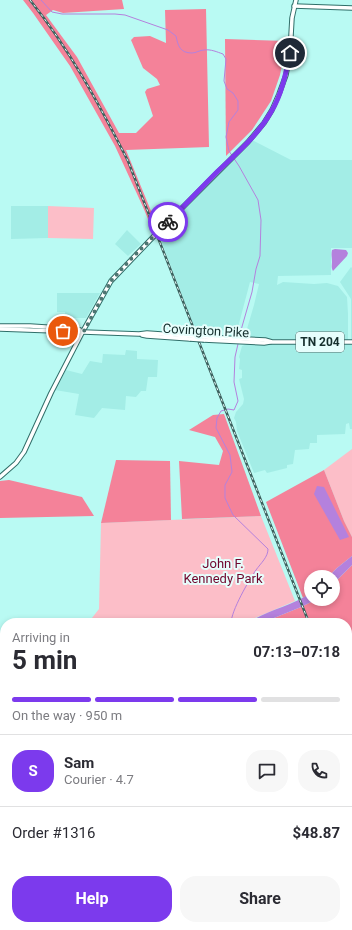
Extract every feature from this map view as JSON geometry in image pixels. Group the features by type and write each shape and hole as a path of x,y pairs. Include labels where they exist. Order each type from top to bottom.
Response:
{"main road":[{"path":"0,477 16,463 24,452 48,400 111,281 141,248 248,142 264,124 272,110 286,75 290,53 292,18 296,0"},
{"path":"294,6 352,8"},
{"name":"Covington Pike","path":"0,327 76,329 84,331 139,334 147,336 247,341 352,342"}],"shaded area":[{"path":"23,0 122,0 124,9 63,13 53,10 46,15 77,57 119,133 136,133 153,116 145,92 147,89 160,85 157,79 143,68 131,40 134,37 150,36 166,43 165,10 206,9 209,147 126,150 158,228 153,231 115,146 70,66"},
{"path":"225,39 287,41 280,75 271,101 252,130 226,156"},
{"path":"252,140 291,160 352,160 352,248 331,248 331,275 278,276 277,285 283,282 314,284 327,283 338,286 347,297 348,340 244,339 259,284 250,282 237,331 195,329 159,235"},
{"path":"11,206 48,206 48,238 11,239"},
{"path":"127,230 141,244 128,256 115,244"},
{"path":"332,250 346,250 348,253 333,271"},
{"path":"351,267 352,340 351,299 340,282"},
{"path":"57,293 100,293 86,318 66,318 65,312 57,312"},
{"path":"247,344 352,345 352,429 350,429 349,423 346,424 345,434 317,435 317,443 310,443 309,449 295,450 293,464 287,465 287,468 267,473 265,470 254,473 237,431 234,418 236,412 243,404 244,399 239,379 242,378 242,370 239,369 239,357 242,346"},
{"path":"126,350 137,351 137,359 158,360 157,377 148,377 146,391 141,391 136,397 126,396 125,410 102,408 94,418 75,415 79,394 55,390 66,370 82,374 90,361 102,363 103,354 125,355"},
{"path":"224,414 261,516 182,519 179,461 219,465 223,451 215,437 189,430 213,415"},
{"path":"116,460 170,461 171,520 101,523"},
{"path":"324,470 344,521 352,537 352,556 335,570 304,570 303,598 266,502"},
{"path":"9,480 82,497 94,516 0,518 0,481"},
{"path":"317,486 324,487 349,537 340,540 314,494"},
{"path":"352,556 352,565 340,577 340,570 335,570"},
{"path":"352,565 352,618 274,618 304,606 340,606 340,577"},
{"path":"304,597 304,606 274,618 257,618 263,615"}],"green space":[{"path":"48,206 94,208 93,239 48,238"},
{"path":"352,449 352,537 344,521 324,470"},
{"name":"John F. Kennedy Park","path":"261,516 295,601 255,618 92,618 99,609 101,523"}],"waterway":[{"path":"41,0 52,12 62,14 125,15 168,30 176,36 180,48 185,52 195,53 202,50 212,50 223,54 226,59 224,81 227,89 233,93 238,101 238,110 229,122 226,137 229,151 258,200 261,220 260,256 252,292 239,337"},
{"path":"232,618 241,596 268,552 268,549 233,515 225,498 225,485 232,472 230,455 216,428 217,418 221,411 228,409 234,410 238,401 234,382 235,357 238,344"}],"railway":[{"path":"30,0 45,19 71,58 128,161 307,618"}],"way so far":[{"path":"63,331 84,331 111,281 168,222"}],"route":[{"path":"168,222 264,124 272,110 286,75 290,53"}]}
